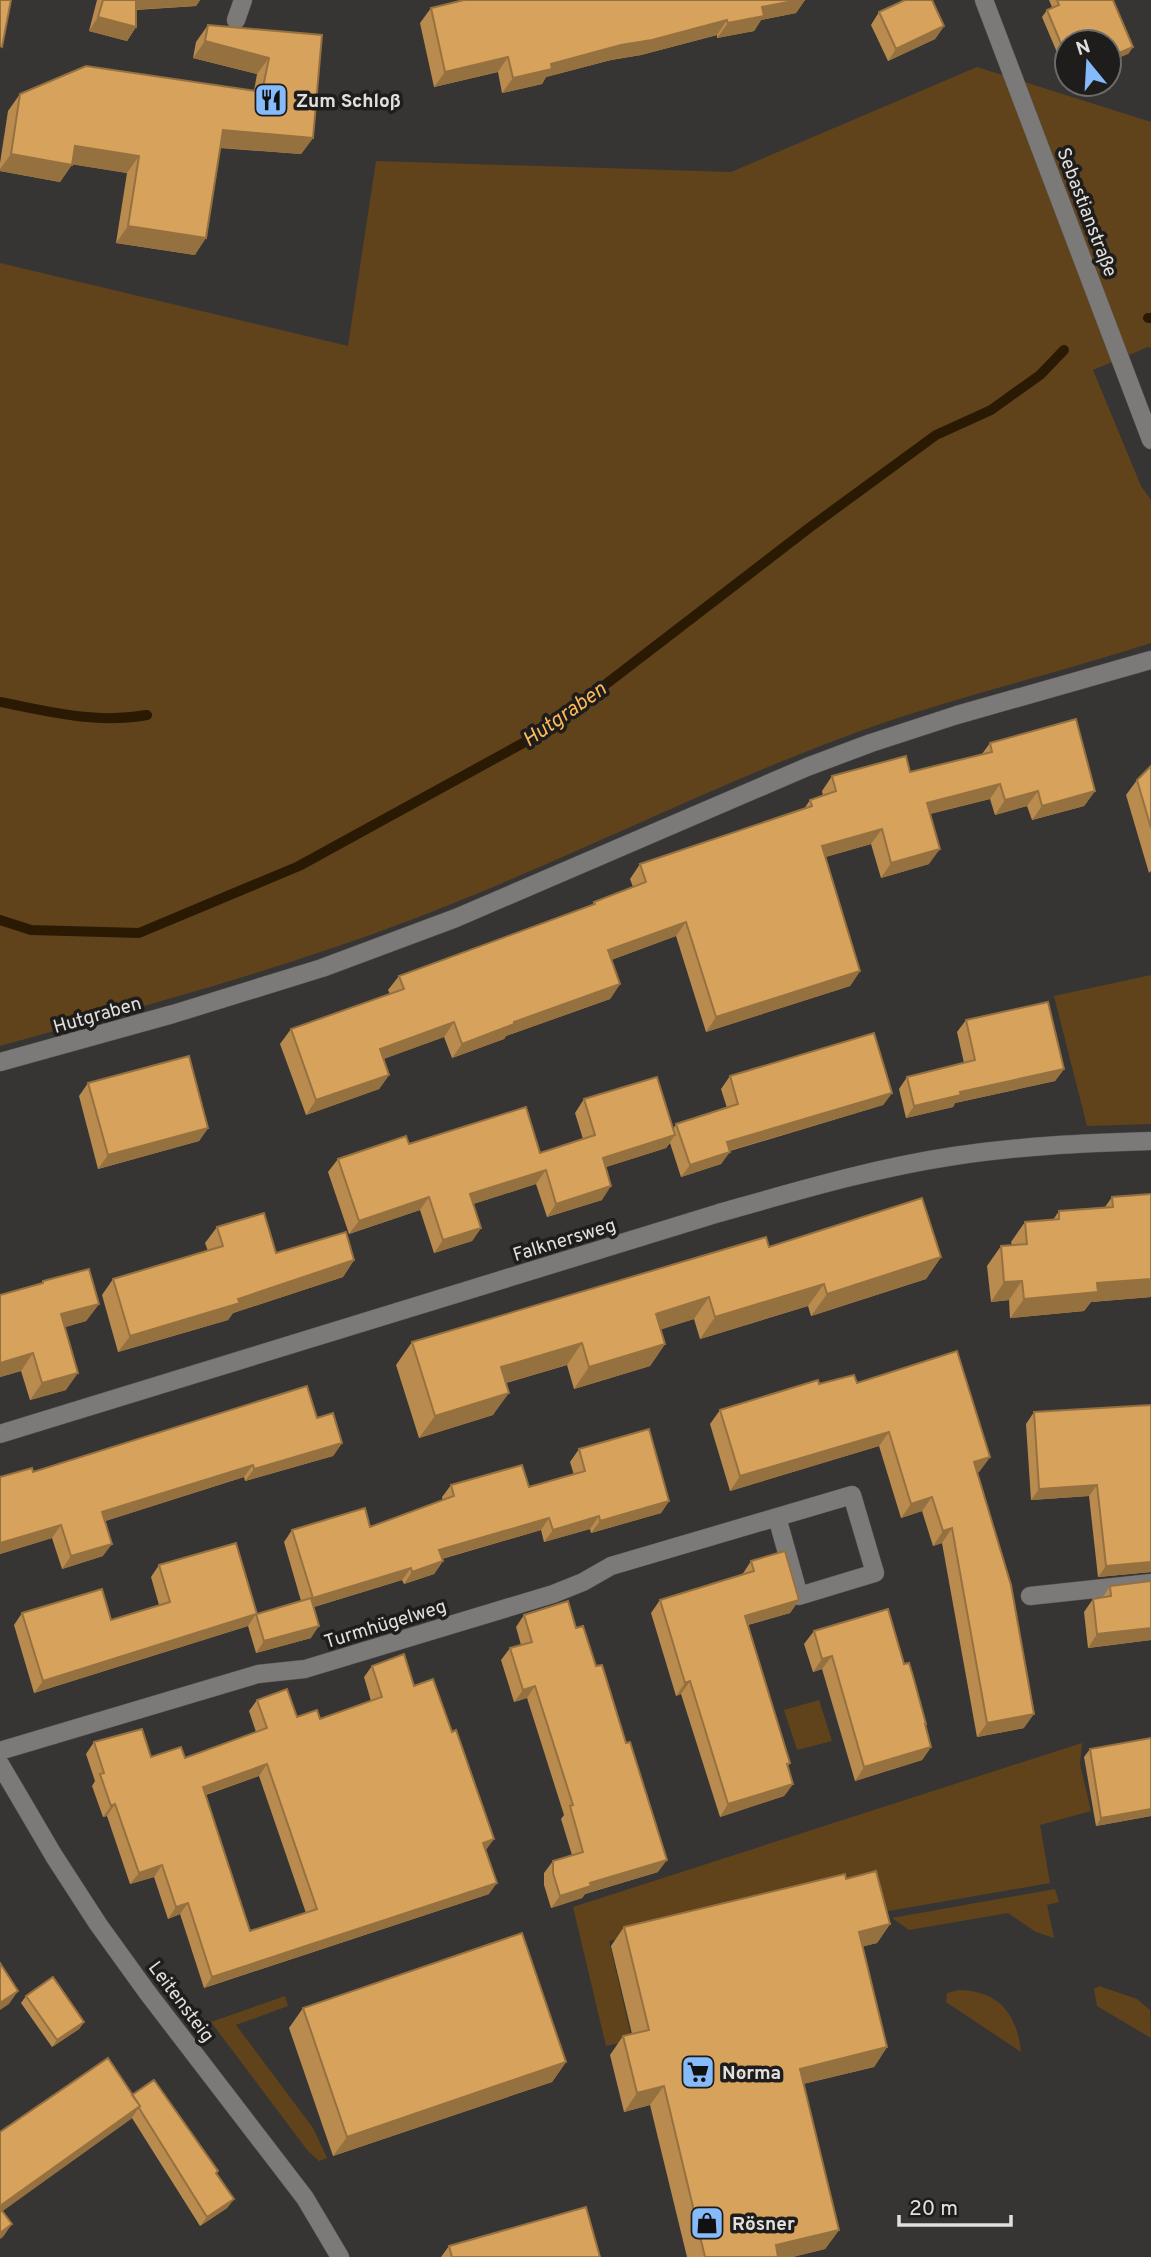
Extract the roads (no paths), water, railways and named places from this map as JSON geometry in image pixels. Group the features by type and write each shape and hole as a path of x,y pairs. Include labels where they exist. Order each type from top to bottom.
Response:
{"street":[{"path":"236,20 243,0"},
{"name":"Sebastianstraße","path":"984,0 1151,440"},
{"name":"Hutgraben","path":"0,1062 173,1014 322,968 456,918 807,766 957,715 1151,660"},
{"name":"Falknersweg","path":"0,1434 826,1182 954,1156 1067,1144 1151,1141"},
{"name":"Turmhügelweg","path":"0,1751 258,1674 305,1669 553,1594 583,1582 611,1566 777,1517 852,1495 875,1573 799,1596 777,1517"},
{"path":"1030,1596 1151,1583"},
{"name":"Leitensteig","path":"0,1764 47,1846 99,1924 147,1992 305,2198 340,2257"}],"waterway":[{"name":"Hutgraben","path":"0,920 31,930 139,933 299,866 545,731 809,528 936,435 991,410 1040,375 1064,350"},
{"path":"0,702 91,717 147,715"}],"place":[{"name":"Zum Schloß","path":"271,100"},
{"name":"Norma","path":"698,2072"},
{"name":"Rösner","path":"707,2223"}]}
